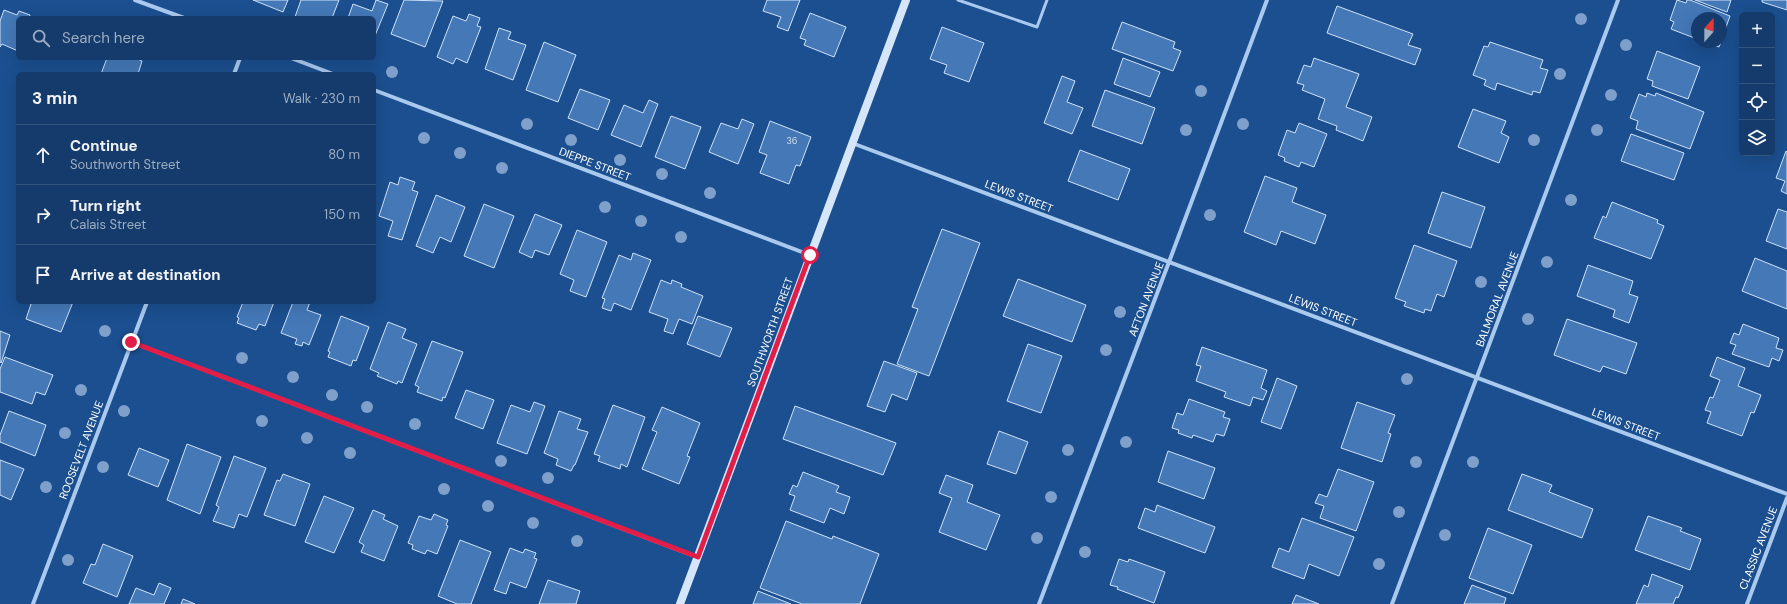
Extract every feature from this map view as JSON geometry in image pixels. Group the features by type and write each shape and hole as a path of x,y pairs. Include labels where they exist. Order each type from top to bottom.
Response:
{"main road":[{"name":"SOUTHWORTH STREET","path":"680,604 906,0"}],"street":[{"path":"135,0 179,16"},
{"name":"AFTON AVENUE","path":"1039,604 1267,0"},
{"name":"BALMORAL AVENUE","path":"1392,604 1618,0"},
{"path":"235,72 239,60"},
{"path":"295,60 328,72"},
{"name":"DIEPPE STREET","path":"376,91 810,255"},
{"name":"LEWIS STREET","path":"852,143 1787,494"},
{"name":"ROOSEVELT AVENUE","path":"33,604 146,304"},
{"path":"131,342 698,557"},
{"name":"CLASSIC AVENUE","path":"1746,604 1787,498"}],"lane":[{"path":"958,0 1037,27 1047,0"}],"building":[{"path":"253,0 288,0 283,12"},
{"path":"301,0 339,0 333,16 295,16"},
{"path":"376,0 388,4 376,33 376,16 349,16 353,4 372,11"},
{"path":"404,0 443,1 425,47 391,34"},
{"path":"767,0 800,0 788,31 777,27 781,17 763,11"},
{"path":"1677,0 1686,3 1687,0 1690,0 1720,12 1691,12 1691,37 1671,29 1674,22 1670,20"},
{"path":"1695,0 1731,0 1727,12"},
{"path":"1762,0 1787,0 1787,10 1762,2"},
{"path":"1337,6 1413,34 1408,45 1421,49 1415,65 1327,33"},
{"path":"4,10 17,15 19,11 30,15 16,16 16,50 2,44 0,47 0,21"},
{"path":"810,13 846,27 834,57 804,45 806,40 800,38"},
{"path":"469,14 480,18 477,26 481,27 467,63 456,58 453,64 437,57 453,16 466,21"},
{"path":"1727,15 1730,16 1727,24"},
{"path":"1122,22 1175,42 1173,48 1181,51 1173,71 1112,49"},
{"path":"942,27 984,43 969,82 944,73 947,65 930,59"},
{"path":"499,28 511,32 508,39 526,45 513,80 485,69"},
{"path":"544,42 576,55 558,102 526,90"},
{"path":"1490,42 1543,60 1540,68 1548,70 1540,93 1533,91 1532,95 1497,83 1495,90 1484,85 1486,80 1473,75 1484,46 1488,47"},
{"path":"1657,51 1700,67 1688,99 1652,86 1653,81 1647,79"},
{"path":"1123,58 1160,72 1150,97 1114,84"},
{"path":"1314,58 1359,74 1346,107 1372,117 1363,141 1336,130 1337,126 1318,119 1325,99 1302,90 1304,85 1297,83 1304,65 1311,67"},
{"path":"106,60 142,61 139,72 102,72"},
{"path":"1062,76 1075,81 1067,102 1083,108 1072,134 1044,123"},
{"path":"580,89 610,100 598,130 568,118"},
{"path":"1105,90 1155,108 1142,144 1092,126"},
{"path":"1647,93 1655,96 1656,93 1704,112 1690,149 1636,129 1638,121 1630,118 1639,94 1646,97"},
{"path":"649,100 658,104 641,147 611,135 624,105 643,113"},
{"path":"1473,109 1506,121 1501,133 1509,137 1499,163 1458,147"},
{"path":"671,116 701,127 685,169 655,157"},
{"path":"742,119 754,124 738,164 709,152 721,123 738,129"},
{"path":"770,121 811,137 800,166 796,165 789,184 760,173 767,155 759,152"},
{"path":"1299,123 1327,134 1314,167 1301,162 1299,167 1284,161 1285,158 1278,155 1287,130 1295,133"},
{"path":"1631,134 1684,153 1674,180 1621,161"},
{"path":"1080,150 1130,169 1118,200 1068,181"},
{"path":"1786,151 1787,194 1781,191 1785,181 1776,178"},
{"path":"1265,176 1297,188 1292,202 1326,215 1315,244 1281,231 1276,245 1244,232"},
{"path":"400,177 415,182 412,190 418,192 402,240 388,236 393,221 379,216 390,182 398,185"},
{"path":"1442,192 1485,207 1471,248 1428,233"},
{"path":"436,195 465,207 451,242 440,237 433,253 416,246"},
{"path":"1612,202 1658,220 1657,223 1664,226 1651,259 1594,238 1603,216 1606,218"},
{"path":"484,204 514,216 494,268 464,256"},
{"path":"1778,209 1787,212 1787,249 1766,241"},
{"path":"535,214 562,225 549,255 535,250 532,258 519,252"},
{"path":"942,229 980,243 929,376 897,364 918,309 912,307"},
{"path":"577,230 607,242 586,297 570,291 574,280 560,274"},
{"path":"1414,245 1457,261 1444,297 1437,294 1431,311 1425,309 1424,313 1404,306 1406,302 1395,298"},
{"path":"633,253 651,260 631,310 614,303 611,311 602,308 605,299 602,298 619,255 631,260"},
{"path":"1755,258 1787,271 1787,309 1742,291"},
{"path":"1588,265 1633,281 1629,294 1638,297 1629,323 1613,317 1615,310 1577,296"},
{"path":"1018,279 1086,305 1072,342 1003,316"},
{"path":"661,280 671,284 672,280 682,284 681,287 703,296 692,324 679,319 673,334 664,331 668,319 649,312"},
{"path":"31,304 72,304 61,332 26,319"},
{"path":"242,304 273,304 265,326 259,324 256,330 237,323 239,318 237,317"},
{"path":"292,304 309,304 307,310 321,315 309,345 303,342 302,346 295,344 297,339 281,333"},
{"path":"341,316 369,327 356,361 353,360 351,366 328,357 330,352 328,351"},
{"path":"698,316 732,328 720,357 687,344"},
{"path":"1567,319 1637,343 1626,374 1603,366 1600,372 1554,355"},
{"path":"388,322 406,329 402,338 417,344 402,383 398,381 397,384 377,376 379,373 370,369"},
{"path":"1743,324 1779,338 1776,348 1783,350 1779,361 1772,358 1769,367 1732,354 1736,345 1730,343 1734,333 1739,335"},
{"path":"0,331 10,335 1,363 0,362"},
{"path":"432,341 463,352 445,398 443,397 442,401 417,392 419,387 415,385"},
{"path":"1028,344 1062,356 1041,413 1007,401"},
{"path":"1202,347 1267,370 1261,388 1267,391 1263,400 1253,397 1250,406 1224,397 1226,392 1196,381 1201,366 1196,365"},
{"path":"5,357 53,375 45,395 36,392 32,404 0,392 0,369"},
{"path":"1717,357 1745,368 1738,386 1761,395 1754,413 1751,412 1742,436 1707,423 1711,412 1705,410 1710,397 1713,398 1720,380 1710,376"},
{"path":"884,361 917,373 907,400 892,394 885,412 867,406"},
{"path":"1277,378 1297,386 1281,429 1261,422"},
{"path":"466,390 494,400 483,429 455,418"},
{"path":"1189,399 1225,412 1223,417 1230,419 1224,436 1216,434 1213,442 1193,435 1192,438 1178,433 1179,430 1172,428 1177,413 1183,415"},
{"path":"534,402 545,406 527,454 497,443 511,405 530,412"},
{"path":"1357,402 1395,415 1388,433 1391,434 1382,462 1341,448"},
{"path":"613,405 645,417 627,467 621,464 620,469 598,461 600,456 594,454"},
{"path":"795,406 896,443 883,475 783,439"},
{"path":"662,407 700,423 687,456 690,457 679,484 642,469 657,432 652,430"},
{"path":"9,411 46,425 35,456 0,442 0,435"},
{"path":"559,411 581,419 577,429 588,432 575,465 571,471 556,465 558,459 544,453"},
{"path":"999,431 1028,442 1016,474 987,464"},
{"path":"187,444 221,457 200,514 167,500"},
{"path":"139,448 169,460 158,487 128,475"},
{"path":"1168,451 1215,468 1204,499 1158,482"},
{"path":"234,456 266,468 247,517 239,514 234,528 213,521 219,507 216,505"},
{"path":"0,460 24,469 11,500 0,495"},
{"path":"1338,469 1374,482 1356,531 1320,518 1324,506 1315,503 1319,494 1327,497"},
{"path":"803,472 839,486 836,492 850,497 844,514 830,508 824,523 790,510 795,496 789,494 793,485 797,487"},
{"path":"283,474 310,484 295,526 264,515 277,480 280,481"},
{"path":"1522,474 1552,485 1549,492 1593,509 1582,538 1508,510"},
{"path":"946,475 973,485 967,502 1000,515 986,550 939,532 952,498 939,493"},
{"path":"324,496 354,508 334,553 305,542"},
{"path":"1157,505 1215,527 1205,553 1138,528 1145,508 1155,512"},
{"path":"373,510 385,515 383,519 398,526 384,561 361,552 364,545 359,542"},
{"path":"434,514 448,520 446,525 448,526 437,554 427,550 425,554 412,549 413,545 408,543 419,516 431,520"},
{"path":"1648,516 1682,528 1680,531 1701,539 1690,570 1635,550"},
{"path":"1302,518 1354,537 1339,576 1309,564 1304,579 1272,567 1279,548 1289,552"},
{"path":"786,521 832,539 833,536 879,554 860,604 802,604 760,588"},
{"path":"1488,528 1532,545 1513,594 1469,578"},
{"path":"460,540 491,552 471,604 457,604 438,596"},
{"path":"103,544 133,556 117,597 83,583 91,564 95,565"},
{"path":"510,548 523,553 525,549 536,553 534,558 537,559 526,588 510,582 506,594 494,590"},
{"path":"1119,559 1128,562 1129,559 1165,572 1154,603 1110,585"},
{"path":"1652,574 1683,586 1678,598 1676,597 1673,604 1636,604 1644,585 1648,587"},
{"path":"548,580 580,591 576,604 539,604"},
{"path":"159,583 171,588 164,604 129,604 136,588 154,595"},
{"path":"1472,585 1506,598 1504,604 1464,604"},
{"path":"758,591 791,604 753,604"},
{"path":"1296,595 1319,604 1292,604"},
{"path":"183,599 195,604 181,604"}],"route":[{"path":"131,342 698,557 810,255"}]}
